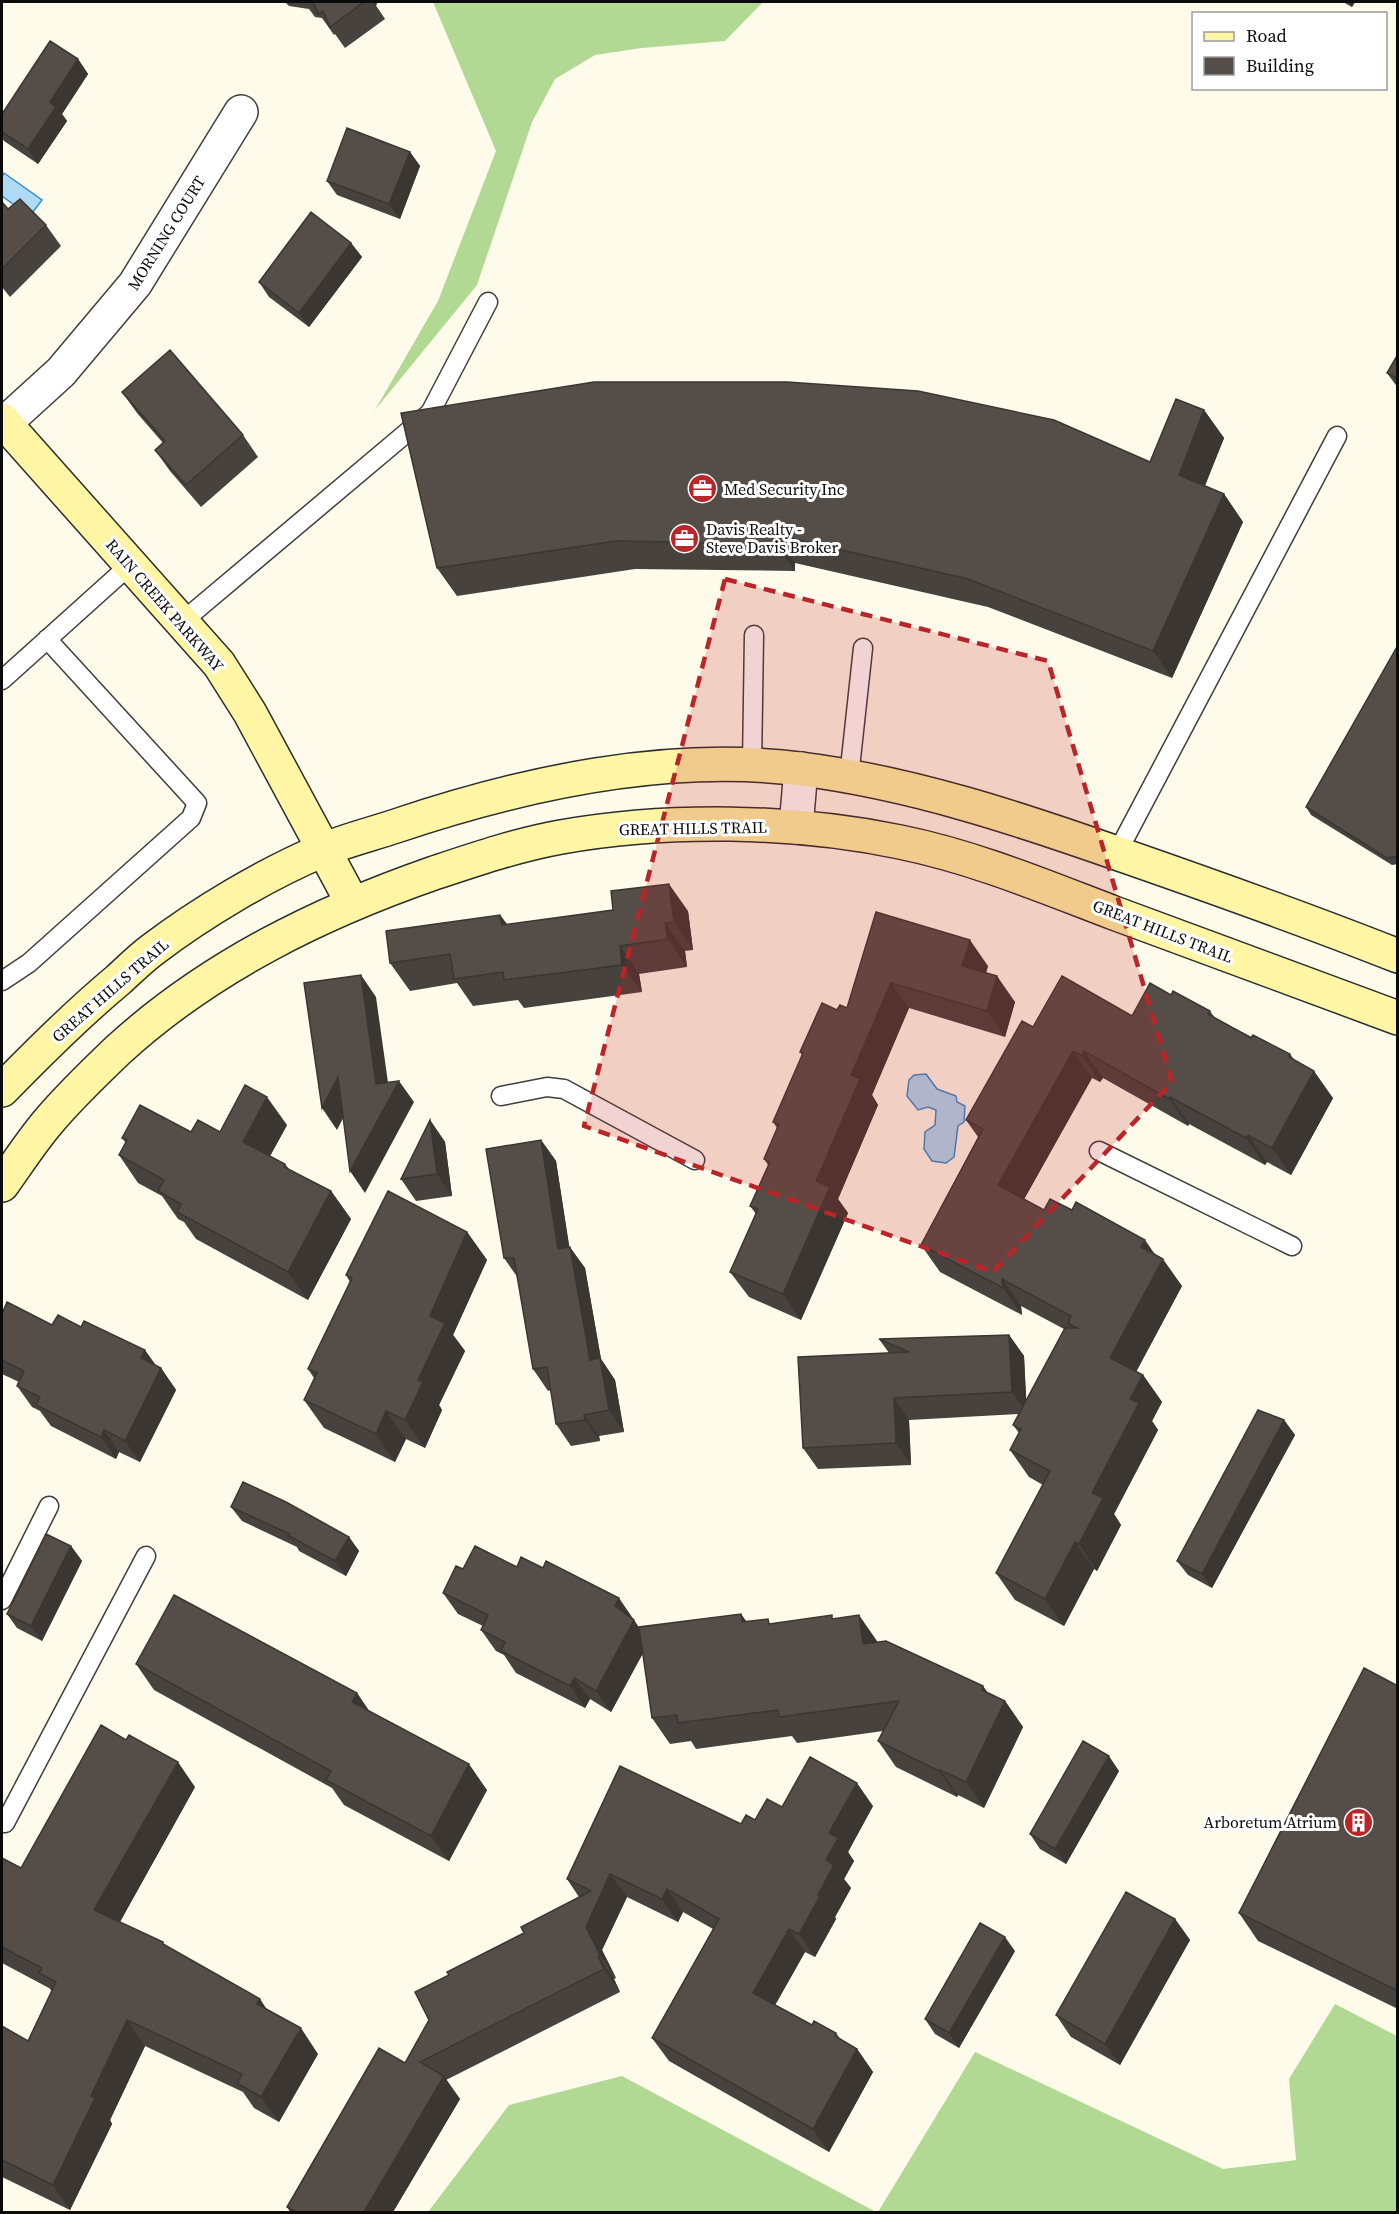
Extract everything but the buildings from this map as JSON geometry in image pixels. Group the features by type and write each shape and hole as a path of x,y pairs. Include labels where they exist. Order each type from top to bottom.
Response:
{"street":[{"name":"MORNING COURT","path":"3,422 61,372 135,284 241,112"},
{"name":"RAIN CREEK PARKWAY","path":"3,422 219,664 250,713 353,904"},
{"name":"GREAT HILLS TRAIL","path":"2,1090 65,1025 151,950 238,893 324,849 449,809 512,792 592,775 653,768 738,764 801,769 894,786 993,812 1117,853 1293,915 1398,956"},
{"path":"796,827 801,769"},
{"name":"GREAT HILLS TRAIL","path":"2,1185 49,1120 120,1049 202,984 276,939 392,888 495,852 562,837 637,827 711,825 796,827 839,831 902,842 978,862 1398,1018"}],"lane":[{"path":"183,621 429,413 488,302"},
{"path":"1117,853 1337,436"},
{"path":"2,680 131,564"},
{"path":"752,766 754,635"},
{"path":"2,981 29,963 191,818 197,803 47,639"},
{"path":"849,777 863,648"},
{"path":"501,1096 547,1087 564,1089 695,1160"},
{"path":"1099,1150 1292,1246"},
{"path":"2,1600 49,1506"},
{"path":"2,1821 4,1823 146,1556"}],"highlighted area":[{"path":"725,579 1048,661 1172,1082 993,1272 584,1126"}],"green space":[{"path":"433,2 763,2 725,41 642,48 595,55 555,79 532,122 477,285 375,410 438,301 496,151"},
{"path":"1335,2004 1397,2036 1397,2212 878,2212 975,2052 1223,2169 1296,2160 1289,2079"},
{"path":"622,2076 876,2212 428,2212 509,2105"}],"water":[{"path":"4,173 42,200 30,216 2,196"},
{"path":"926,1074 937,1089 956,1096 957,1102 965,1106 964,1122 958,1126 954,1157 946,1163 932,1161 924,1149 925,1132 935,1125 936,1110 928,1107 918,1110 907,1096 909,1080 914,1075"}],"place":[{"name":"Med Security Inc","path":"703,489"},
{"name":"Davis Realty - Steve Davis Broker","path":"685,538"},
{"name":"Arboretum Atrium","path":"1358,1822"}]}
